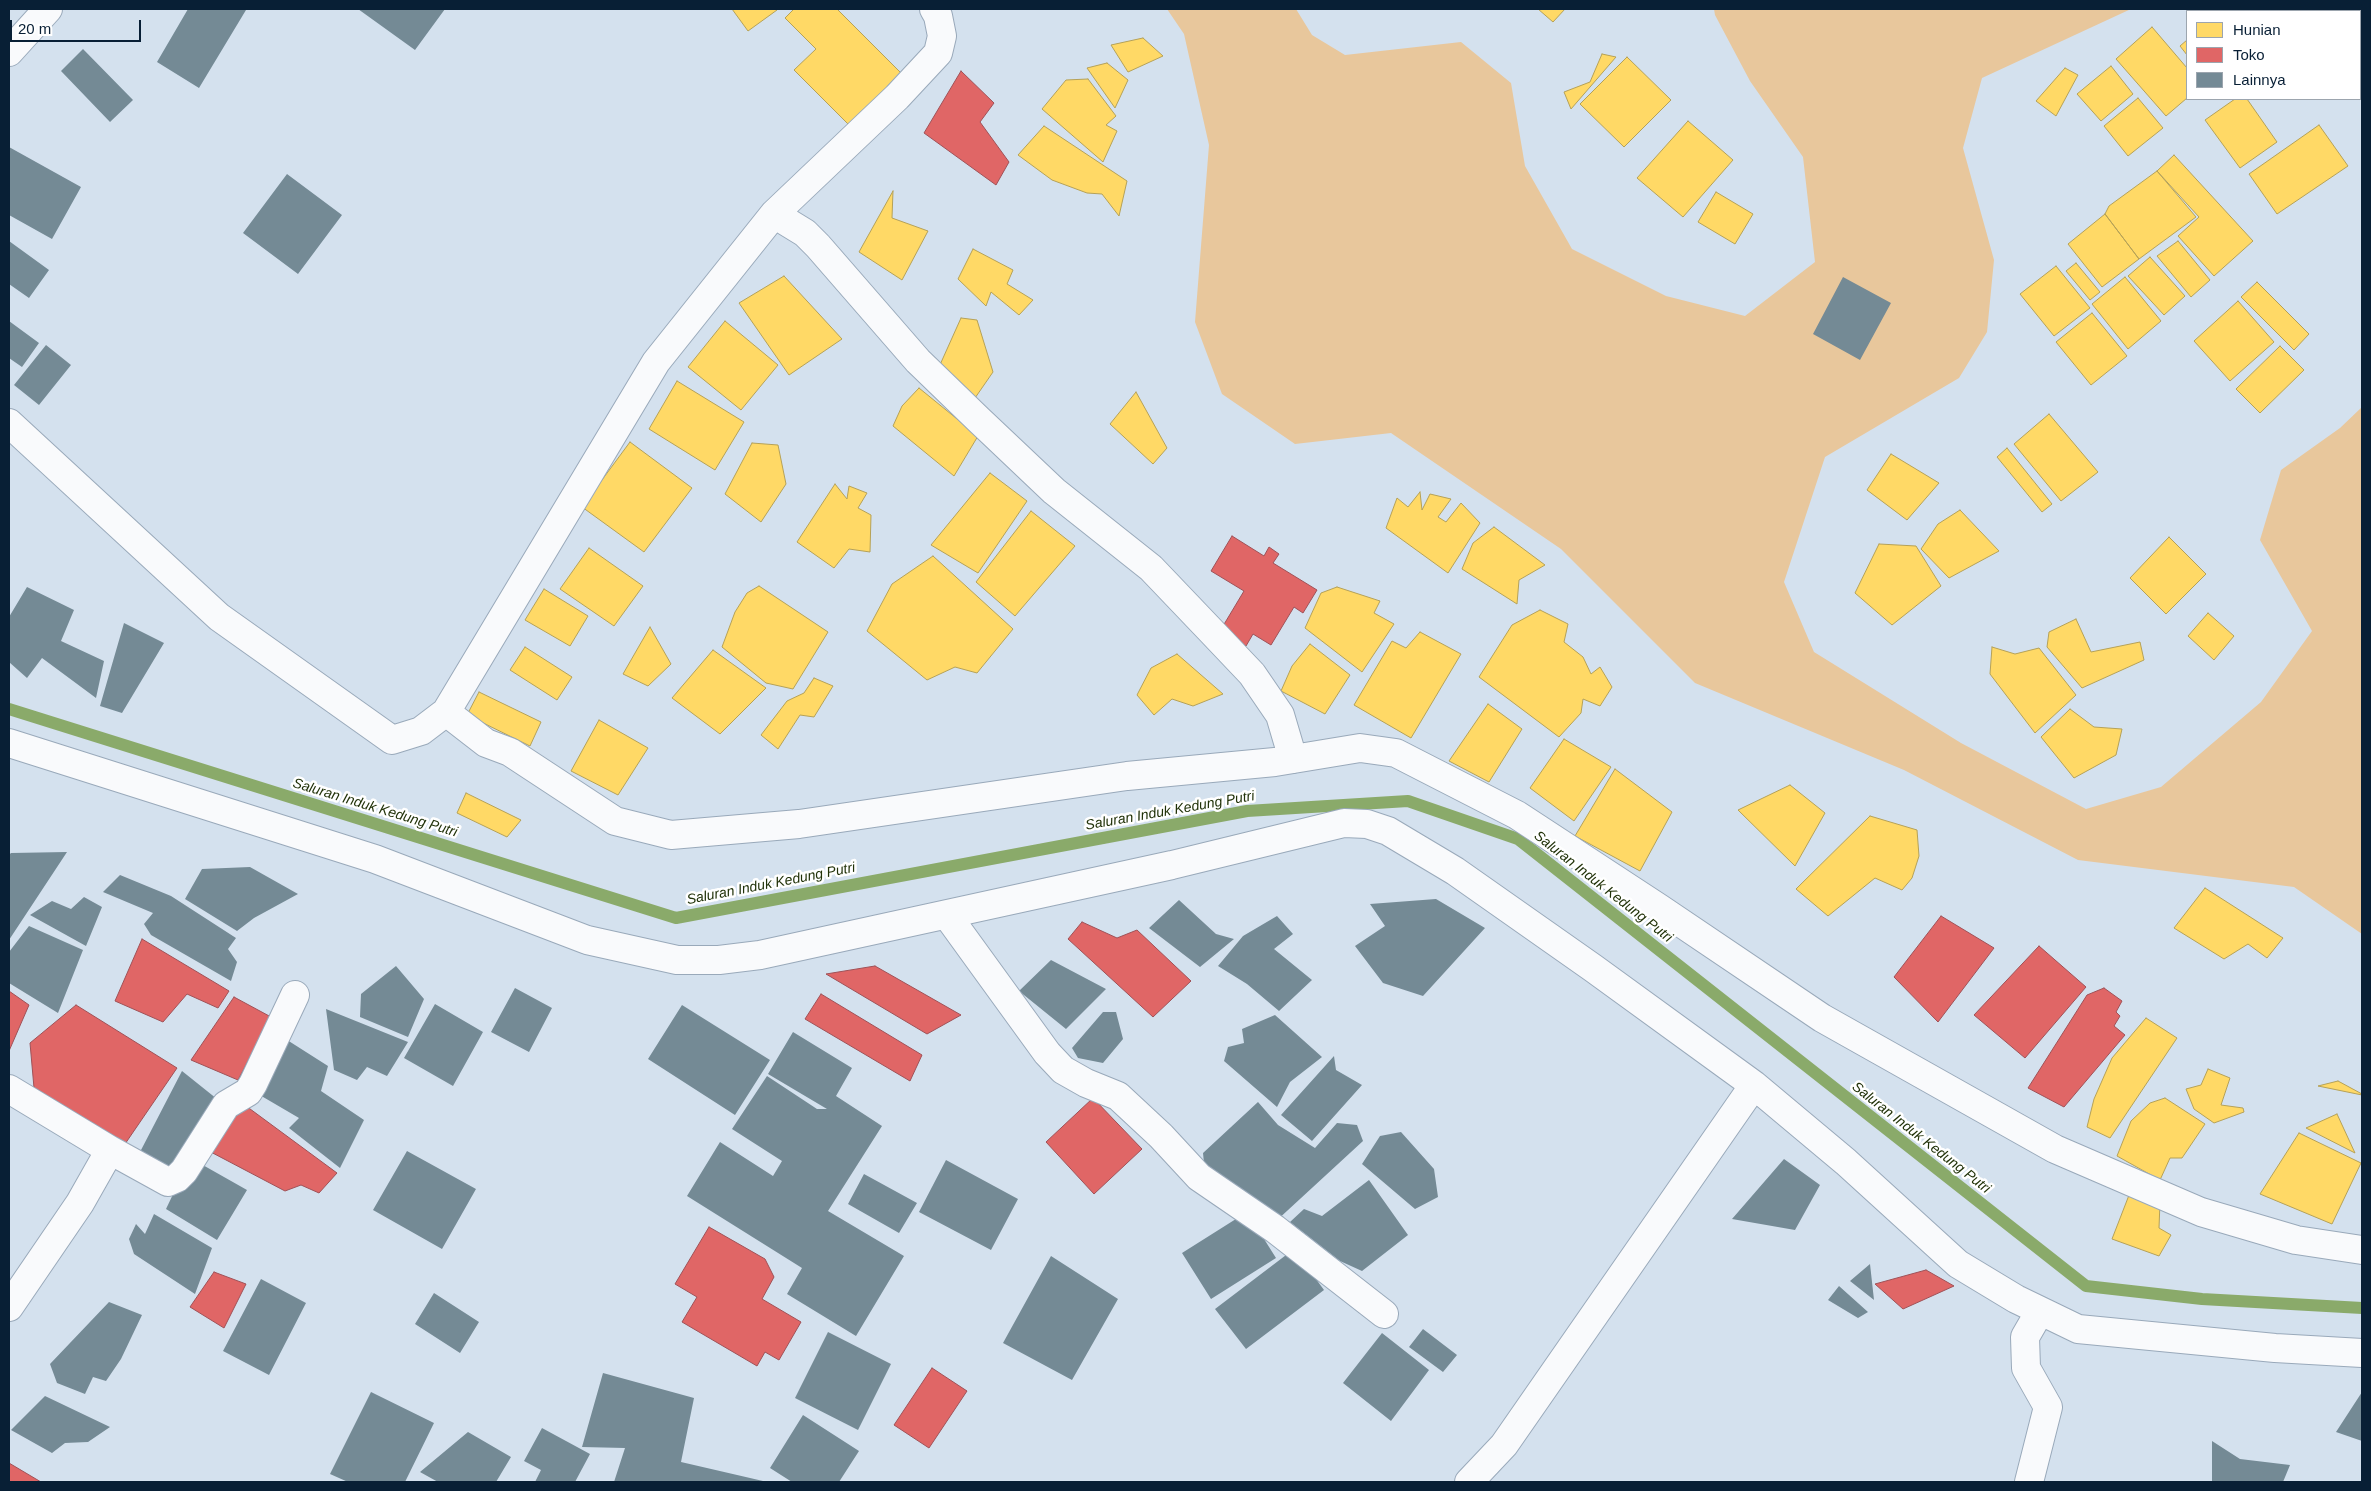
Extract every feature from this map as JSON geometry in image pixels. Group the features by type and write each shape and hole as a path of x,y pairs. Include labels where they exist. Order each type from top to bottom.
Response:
{"street":[{"path":"9,52 48,9"},
{"path":"9,423 220,617 392,740 421,731 446,712 656,362 774,214 897,97 938,53 942,36 938,16 934,9"},
{"path":"774,214 805,233 818,246 918,361 978,420 1054,491 1152,568 1252,674 1280,715 1293,759"},
{"path":"446,712 486,743 510,752 615,821 671,835 799,824 1127,776 1293,759 1360,748 1396,753 1517,815 1822,1018 2055,1149 2201,1212 2296,1240 2362,1250"},
{"path":"9,743 375,859 588,940 677,960 719,960 760,954 1172,865 1344,823 1367,824 1388,831 1455,871 1754,1085 1846,1162 1958,1264 2016,1299 2078,1329 2275,1348 2362,1353"},
{"path":"947,915 1047,1053 1063,1070 1086,1083 1118,1096 1161,1136 1199,1177 1275,1229 1384,1314"},
{"path":"9,1090 168,1182 177,1178 184,1170 226,1105 248,1092 295,996"},
{"path":"1469,1482 1504,1445 1754,1085"},
{"path":"9,1308 80,1203 110,1150"},
{"path":"2029,1482 2048,1407 2026,1368 2025,1337 2040,1311"}],"shaded area":[{"path":"1167,9 1296,9 1312,35 1345,55 1461,42 1511,83 1525,166 1572,249 1666,296 1745,316 1815,262 1803,157 1750,81 1715,15 1714,9 2131,9 1982,78 1963,148 1994,260 1987,332 1959,378 1825,457 1784,582 1814,652 1961,743 2086,809 2161,787 2261,702 2312,631 2260,540 2281,470 2340,428 2362,407 2362,934 2294,887 2078,860 1904,770 1695,683 1561,549 1391,433 1295,444 1222,394 1195,322 1209,145 1184,34"}],"building: Hunian":[{"path":"732,9 776,9 777,10 748,31"},
{"path":"794,9 837,9 902,74 850,126 794,70 816,49 785,18"},
{"path":"1538,9 1565,9 1553,22"},
{"path":"2343,9 2362,10 2361,58 2361,10 2341,10"},
{"path":"2152,27 2186,67 2186,99 2166,116 2116,59"},
{"path":"1143,38 1163,56 1128,72 1111,45"},
{"path":"2186,41 2186,54 2180,46"},
{"path":"1602,54 1616,57 1571,109 1564,92 1590,82"},
{"path":"1627,57 1671,100 1624,147 1580,104"},
{"path":"1107,63 1128,80 1115,108 1087,68"},
{"path":"2111,66 2133,94 2101,121 2077,94"},
{"path":"2065,68 2078,75 2056,116 2036,101"},
{"path":"1088,79 1116,116 1106,125 1117,131 1103,162 1042,109 1066,80"},
{"path":"2138,98 2163,128 2128,156 2104,126"},
{"path":"2234,100 2248,100 2277,142 2240,168 2205,120"},
{"path":"1688,121 1733,160 1683,217 1637,178"},
{"path":"2319,125 2348,166 2277,214 2249,174"},
{"path":"1044,126 1127,181 1119,216 1102,194 1087,193 1052,180 1018,155"},
{"path":"2174,155 2253,241 2214,276 2178,236 2199,217 2157,171"},
{"path":"2157,171 2196,217 2139,259 2105,214 2109,206"},
{"path":"893,191 892,218 928,231 902,280 859,252"},
{"path":"1716,192 1753,214 1735,244 1698,222"},
{"path":"2105,214 2139,259 2102,287 2068,244"},
{"path":"2178,241 2210,280 2191,297 2157,256"},
{"path":"973,249 1013,270 1007,284 1033,300 1019,315 991,292 986,306 958,279"},
{"path":"2150,257 2185,296 2164,315 2128,276"},
{"path":"2076,263 2100,292 2090,300 2066,271"},
{"path":"2056,266 2090,308 2054,336 2020,294"},
{"path":"784,276 842,339 789,375 739,303"},
{"path":"2125,277 2161,321 2128,349 2092,304"},
{"path":"2257,282 2309,334 2294,350 2241,297"},
{"path":"2238,301 2274,342 2230,381 2194,341"},
{"path":"2092,313 2127,356 2091,385 2056,342"},
{"path":"961,318 977,320 993,372 975,398 939,367"},
{"path":"725,321 778,365 741,410 688,367"},
{"path":"2280,346 2304,370 2260,413 2236,389"},
{"path":"677,381 744,422 715,470 649,429"},
{"path":"919,388 978,436 954,476 893,426 902,406"},
{"path":"1136,392 1167,448 1153,464 1110,424"},
{"path":"2049,414 2098,472 2061,501 2014,444"},
{"path":"630,442 692,488 644,552 582,507"},
{"path":"752,443 778,445 786,484 761,522 725,494"},
{"path":"2007,448 2052,504 2042,512 1997,457"},
{"path":"1891,454 1939,483 1907,520 1867,490"},
{"path":"990,473 1027,501 978,573 931,545"},
{"path":"835,484 847,499 849,486 867,493 858,508 871,515 870,552 849,549 834,568 797,542"},
{"path":"1420,492 1422,510 1430,494 1451,499 1438,517 1446,522 1461,503 1480,523 1448,573 1386,528 1397,498 1408,507"},
{"path":"1960,510 1999,551 1949,578 1921,549 1938,524"},
{"path":"1031,511 1075,546 1015,616 976,582"},
{"path":"1494,527 1545,565 1519,580 1517,604 1462,569 1473,543"},
{"path":"2169,537 2206,574 2166,614 2130,578"},
{"path":"1879,544 1916,546 1941,586 1892,625 1855,593"},
{"path":"589,548 643,586 614,626 560,589"},
{"path":"933,556 1013,629 977,673 955,667 927,680 867,631 892,584"},
{"path":"759,586 828,632 793,689 766,683 722,647 735,612 747,593"},
{"path":"1337,587 1380,601 1374,613 1394,624 1362,672 1305,628 1321,593"},
{"path":"544,589 588,616 570,646 525,620"},
{"path":"1540,610 1568,624 1564,642 1583,657 1591,674 1600,667 1612,687 1600,706 1583,699 1581,713 1559,737 1479,677 1512,625"},
{"path":"2208,613 2234,636 2214,660 2188,636"},
{"path":"2076,619 2091,652 2140,642 2144,660 2082,688 2047,647 2049,632"},
{"path":"650,627 671,664 648,686 623,674"},
{"path":"1420,632 1461,654 1411,738 1354,705 1392,641 1406,648"},
{"path":"1310,644 1350,675 1325,714 1281,691 1292,666"},
{"path":"525,647 572,677 557,700 510,670"},
{"path":"1992,647 2015,654 2039,648 2076,695 2035,733 1990,674"},
{"path":"713,650 766,688 720,734 672,698"},
{"path":"1177,654 1223,694 1193,706 1172,699 1154,715 1137,695 1151,668"},
{"path":"814,678 833,686 814,717 800,715 778,749 761,735 787,701 804,693"},
{"path":"479,692 541,722 530,746 467,715"},
{"path":"1488,704 1522,729 1489,782 1449,761"},
{"path":"2070,709 2094,727 2122,729 2116,755 2074,778 2041,737"},
{"path":"599,720 648,748 618,795 571,771"},
{"path":"1564,739 1611,767 1574,821 1530,788"},
{"path":"1615,769 1672,812 1640,871 1575,836"},
{"path":"1790,785 1825,813 1795,866 1738,810"},
{"path":"466,793 521,820 507,837 457,813"},
{"path":"1870,816 1917,830 1919,856 1912,878 1902,890 1875,878 1828,916 1796,889"},
{"path":"2205,888 2283,938 2267,958 2248,944 2224,959 2174,928"},
{"path":"2146,1018 2177,1038 2110,1138 2087,1127 2094,1099 2112,1058"},
{"path":"2208,1069 2230,1078 2221,1105 2243,1108 2244,1112 2214,1123 2194,1109 2186,1089 2201,1085"},
{"path":"2338,1081 2362,1094 2362,1095 2318,1086"},
{"path":"2165,1098 2205,1124 2182,1158 2170,1158 2160,1180 2117,1156 2131,1121 2150,1103"},
{"path":"2337,1114 2355,1153 2306,1128"},
{"path":"2299,1133 2361,1163 2332,1224 2260,1194"},
{"path":"2131,1190 2160,1202 2159,1228 2171,1235 2159,1256 2112,1239"}],"building: Toko":[{"path":"961,71 994,103 980,122 1009,162 996,185 924,133"},
{"path":"1232,536 1264,556 1269,547 1279,554 1273,563 1317,590 1303,613 1294,607 1271,645 1253,634 1246,646 1220,631 1244,591 1211,571"},
{"path":"1941,916 1994,948 1938,1022 1894,977"},
{"path":"1082,922 1117,938 1137,930 1191,981 1153,1017 1068,939"},
{"path":"142,939 229,991 218,1008 187,994 163,1022 115,1001"},
{"path":"2039,946 2086,987 2025,1058 1974,1015"},
{"path":"875,966 961,1015 927,1034 826,974"},
{"path":"2104,988 2122,1001 2116,1012 2120,1016 2114,1026 2125,1035 2064,1107 2028,1088 2087,995"},
{"path":"9,991 29,1005 9,1051"},
{"path":"821,994 922,1055 910,1081 805,1019"},
{"path":"234,997 271,1017 238,1080 191,1060"},
{"path":"76,1005 177,1068 125,1144 35,1099 30,1043"},
{"path":"1093,1098 1142,1149 1094,1194 1046,1142"},
{"path":"242,1103 337,1173 319,1193 301,1185 285,1191 207,1150"},
{"path":"709,1227 765,1259 774,1277 762,1299 801,1322 779,1360 765,1352 757,1366 682,1322 697,1297 675,1284"},
{"path":"1926,1270 1954,1286 1903,1309 1875,1284"},
{"path":"214,1272 246,1284 224,1328 190,1307"},
{"path":"932,1368 967,1391 929,1448 894,1425"},
{"path":"9,1463 41,1482 9,1482"}],"building: Lainnya":[{"path":"188,9 246,10 199,88 157,62"},
{"path":"358,9 445,9 415,50"},
{"path":"83,49 133,100 110,122 61,71"},
{"path":"9,147 81,187 52,239 9,215"},
{"path":"287,174 342,215 298,274 243,233"},
{"path":"9,241 49,270 29,298 9,284"},
{"path":"1843,277 1891,303 1860,360 1813,334"},
{"path":"9,321 39,343 22,367 9,358"},
{"path":"46,345 71,365 39,405 14,385"},
{"path":"27,587 74,610 61,641 104,661 96,698 42,658 27,678 9,662 9,617"},
{"path":"124,623 164,643 122,713 100,706"},
{"path":"67,852 9,940 9,855 11,853"},
{"path":"250,867 298,894 254,918 237,931 185,899 202,869"},
{"path":"120,875 171,896 236,938 228,949 237,962 231,981 151,935 144,924 153,913 103,892"},
{"path":"84,897 102,907 86,946 30,915 52,901 71,909"},
{"path":"1436,899 1485,928 1423,996 1383,983 1355,946 1385,926 1370,904"},
{"path":"1179,900 1216,934 1234,939 1200,967 1149,928"},
{"path":"1277,916 1293,934 1274,949 1312,980 1279,1011 1247,984 1218,966 1243,936"},
{"path":"29,926 83,950 58,1013 9,983 9,952"},
{"path":"1051,960 1106,989 1066,1029 1019,991"},
{"path":"396,966 424,999 408,1037 360,1017 361,994"},
{"path":"515,988 552,1008 529,1052 491,1032"},
{"path":"435,1004 483,1032 453,1086 404,1058"},
{"path":"682,1005 770,1060 735,1115 648,1059"},
{"path":"326,1009 408,1042 387,1076 367,1067 357,1080 334,1070"},
{"path":"1103,1012 1116,1012 1123,1039 1103,1063 1078,1058 1072,1048"},
{"path":"1275,1015 1322,1057 1290,1082 1277,1107 1224,1061 1228,1047 1244,1043 1242,1029"},
{"path":"793,1032 852,1068 836,1096 882,1126 828,1211 904,1256 856,1336 787,1294 802,1268 687,1196 720,1142 773,1176 782,1161 732,1129 767,1076 817,1109 827,1109 768,1074"},
{"path":"284,1038 328,1066 321,1091 364,1120 340,1168 289,1128 299,1118 258,1094"},
{"path":"1334,1056 1336,1070 1362,1085 1312,1141 1281,1115"},
{"path":"182,1071 222,1103 175,1170 140,1152"},
{"path":"1258,1102 1278,1125 1315,1148 1337,1123 1357,1125 1363,1141 1275,1222 1205,1173 1203,1153"},
{"path":"1401,1132 1434,1169 1438,1197 1415,1209 1362,1164 1380,1136"},
{"path":"407,1151 476,1189 442,1249 373,1210"},
{"path":"1784,1159 1820,1185 1795,1230 1732,1219"},
{"path":"946,1160 1018,1199 991,1250 919,1212"},
{"path":"201,1164 247,1190 217,1240 166,1209 176,1188"},
{"path":"864,1174 917,1203 899,1233 848,1204"},
{"path":"1369,1180 1408,1235 1362,1271 1340,1261 1290,1222 1304,1209 1322,1216"},
{"path":"1247,1212 1276,1258 1211,1299 1182,1253"},
{"path":"154,1214 212,1248 195,1294 134,1254 129,1239 136,1224 145,1234"},
{"path":"1294,1249 1324,1290 1246,1349 1215,1309"},
{"path":"1051,1256 1118,1299 1072,1380 1003,1343"},
{"path":"1870,1264 1874,1300 1850,1281"},
{"path":"261,1279 306,1303 269,1375 223,1351"},
{"path":"1839,1286 1868,1312 1858,1318 1828,1300"},
{"path":"434,1293 479,1322 460,1353 415,1324"},
{"path":"109,1302 142,1315 121,1359 106,1381 93,1377 85,1394 57,1383 50,1364"},
{"path":"1423,1329 1457,1355 1443,1372 1409,1347"},
{"path":"828,1332 891,1364 858,1430 795,1398"},
{"path":"1382,1333 1429,1370 1391,1421 1343,1383"},
{"path":"603,1373 694,1398 681,1462 763,1482 614,1482 625,1448 582,1447"},
{"path":"371,1392 434,1423 405,1482 348,1482 330,1474"},
{"path":"2362,1392 2362,1441 2336,1432"},
{"path":"45,1396 110,1427 88,1442 65,1443 52,1453 11,1430"},
{"path":"803,1415 859,1451 839,1482 792,1482 770,1468"},
{"path":"542,1428 590,1454 575,1482 535,1482 541,1470 524,1461"},
{"path":"468,1432 511,1457 496,1482 438,1482 420,1472"},
{"path":"2212,1441 2240,1459 2290,1465 2283,1482 2212,1482"}],"waterway":[{"name":"Saluran Induk Kedung Putri","path":"9,709 676,918 1247,811 1408,801 1518,839 2086,1286 2202,1299 2362,1308"}]}
